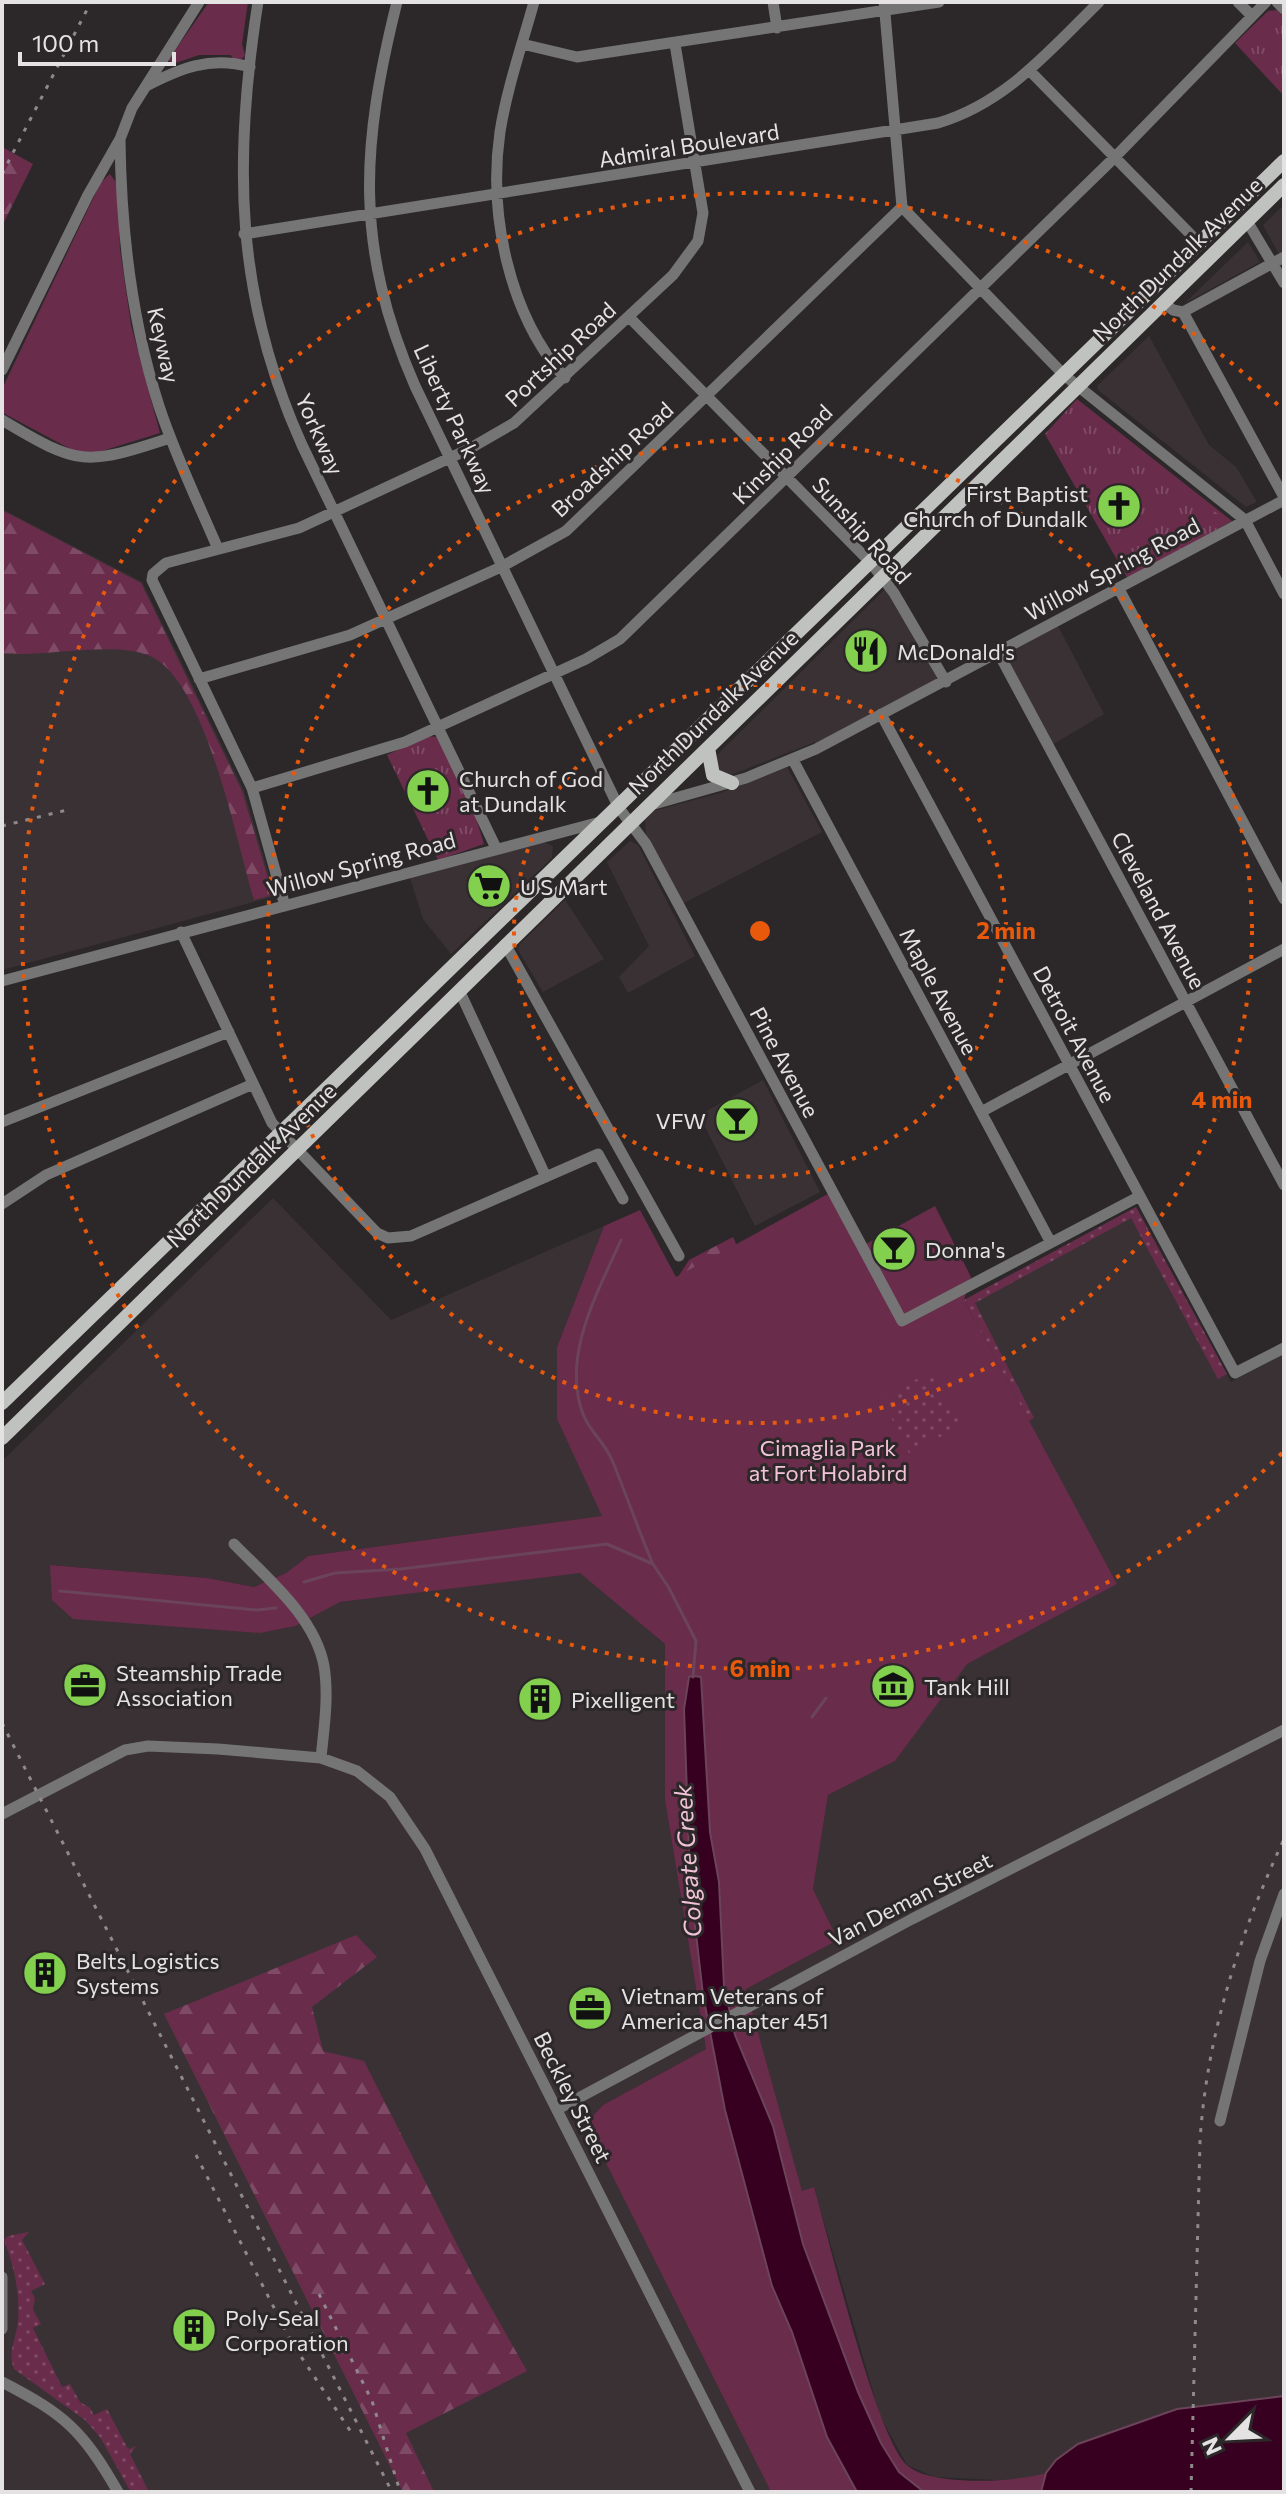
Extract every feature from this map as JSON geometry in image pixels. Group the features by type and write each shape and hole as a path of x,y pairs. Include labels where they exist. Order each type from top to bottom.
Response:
{"main road":[{"name":"North Dundalk Avenue","path":"2,1438 298,1151 505,944 625,815 871,563 1284,161"},
{"name":"North Dundalk Avenue","path":"2,1403 607,820 648,806 1284,185"},
{"path":"708,748 713,775 732,783"}],"street":[{"path":"2,370 145,86 199,2"},
{"name":"Yorkway","path":"258,2 241,192 254,299 278,387 496,848"},
{"name":"Liberty Parkway","path":"397,2 372,117 368,179 375,257 394,333 501,567 625,815"},
{"path":"534,2 500,132 497,197 509,267 520,301 537,339 565,378"},
{"path":"773,2 777,28"},
{"path":"522,44 577,57 777,28 884,6 939,2"},
{"name":"Admiral Boulevard","path":"244,234 497,197 938,123 972,111 1007,91 1099,2"},
{"path":"1238,2 1252,16"},
{"name":"Kinship Road","path":"252,788 363,758 607,648 628,632 1115,157 1247,25 1266,2"},
{"path":"1277,2 1284,9"},
{"path":"884,6 902,207 1064,375 1245,520 1284,594"},
{"name":"Portship Road","path":"199,679 152,580 153,574 166,563 299,528 335,513 514,423 673,275 698,241 703,213 675,44"},
{"path":"145,86 202,62 250,67"},
{"path":"1029,70 1199,243"},
{"name":"Keyway","path":"120,139 131,287 145,356 170,438 218,549"},
{"name":"Broadship Road","path":"199,679 341,638 388,620 501,567 566,531 902,207"},
{"path":"1247,221 1278,260 1284,283"},
{"path":"1163,302 1173,310 1183,312 1278,260"},
{"path":"1183,312 1284,498"},
{"name":"Sunship Road","path":"629,317 871,563 883,577 946,682"},
{"path":"2,420 61,452 85,459 124,453 170,438"},
{"name":"Willow Spring Road","path":"648,806 732,783 793,760 999,654 1284,498"},
{"path":"1119,589 1284,899"},
{"name":"Cleveland Avenue","path":"999,654 1284,1185"},
{"path":"199,679 252,788 285,906"},
{"name":"Detroit Avenue","path":"881,714 1235,1373 1284,1348"},
{"name":"Maple Avenue","path":"793,760 1050,1241"},
{"name":"Pine Avenue","path":"625,815 646,844 902,1321 1050,1241"},
{"name":"Willow Spring Road","path":"2,981 607,820"},
{"path":"181,932 253,1084 280,1132 370,1228 388,1238 411,1236 598,1154 623,1199"},
{"path":"505,944 679,1256"},
{"path":"981,1112 1284,949"},
{"path":"459,990 546,1177"},
{"path":"2,1122 229,1032"},
{"path":"2,1204 46,1175 253,1084"},
{"path":"1050,1241 1140,1196"},
{"path":"234,1544 299,1614 318,1648 326,1692 321,1758"},
{"name":"Van Deman Street","path":"558,2109 912,1919 1284,1730"},
{"name":"Beckley Street","path":"2,1814 108,1757 140,1747 321,1758 357,1771 377,1784 405,1815 558,2109 750,2492"},
{"path":"1220,2121 1260,1961 1284,1894"},
{"path":"2,2277 2,2329"},
{"path":"2,2382 37,2400 78,2430 96,2452 118,2492"}],"shaded area":[{"path":"1284,205 1284,251 1279,254 1263,225"},
{"path":"1248,242 1260,262 1185,303"},
{"path":"1149,336 1209,445 1236,467 1257,502 1246,507 1098,390 1097,386"},
{"path":"2,509 142,582 244,791 275,896 2,970"},
{"path":"885,589 940,679 817,745 815,742 731,775 720,773 715,761 718,754"},
{"path":"1058,626 1104,714 1052,745 1004,656"},
{"path":"787,767 822,832 682,904 646,835 645,819 653,811 720,793"},
{"path":"630,841 638,845 695,956 628,993 619,977 649,946 607,862"},
{"path":"544,842 553,846 552,858 451,954 423,919 410,878"},
{"path":"565,900 604,959 543,992 518,950 520,944"},
{"path":"763,1080 820,1192 755,1226 699,1115"},
{"path":"273,1198 391,1320 604,1226 557,1347 557,1419 603,1516 308,1556 286,1573 254,1587 207,1578 51,1565 319,1611 340,1602 581,1572 665,1644 665,1800 706,2049 603,2105 591,2126 771,2492 2,2492 2,1461"},
{"path":"1136,1207 1231,1382 1284,1354 1284,2396 1177,2409 1078,2444 1056,2460 1046,2473 1020,2481 934,2477 907,2465 880,2416 814,2187 802,2192 746,1989 838,1940 813,1889 828,1795 895,1761 966,1664 1116,1584 964,1300"},
{"name":"Colgate Creek","path":"689,1677 701,1677 710,1832 719,1882 724,1986 735,2035 773,2126 803,2244 858,2392 881,2443 899,2472 924,2492 857,2492 827,2437 792,2332 772,2286 725,2110 703,1995 690,1880 684,1709"},
{"path":"1284,2396 1284,2492 1041,2492 1046,2473 1056,2460 1078,2444 1177,2409"}],"green space":[{"path":"209,2 248,2 242,44 245,56 240,60 233,59 231,55 199,55 173,64 168,60"},
{"path":"1277,10 1284,17 1284,96 1235,43 1268,11"},
{"path":"2,147 33,164 2,226"},
{"path":"110,174 118,185 120,250 131,325 160,433 89,455 76,452 3,413 2,389 101,182"},
{"path":"1077,399 1232,521 1128,579 1045,434"},
{"path":"1204,503 1223,518 1176,542 1173,532"},
{"path":"2,510 141,583 242,791 273,895 254,900 217,766 203,729 170,671 150,656 117,649 3,653"},
{"path":"428,736 437,737 474,812 484,844 438,860 387,755"},
{"name":"Cimaglia Park at Fort Holabird","path":"837,1189 866,1244 935,1206 971,1277 964,1300 1117,1584 967,1664 895,1761 828,1795 813,1889 838,1940 746,1989 802,2191 814,2187 868,2379 895,2448 908,2466 936,2477 976,2481 1016,2479 1046,2473 1041,2492 771,2492 592,2135 592,2117 603,2105 706,2049 665,1800 665,1644 580,1573 340,1602 295,1626 260,1633 73,1619 52,1600 50,1565 207,1578 254,1587 286,1573 308,1556 602,1516 557,1419 557,1347 604,1226 640,1210 676,1277"},
{"path":"1136,1207 1227,1374 1218,1379 1131,1218 975,1303 1034,1418 1029,1421 964,1300"},
{"path":"733,1237 756,1289 671,1288 689,1260"},
{"path":"929,1372 963,1423 910,1455 882,1399"},
{"path":"356,1935 377,1957 312,2007 323,2051 364,2061 472,2274 527,2371 406,2433 434,2492 403,2492 164,2014"},
{"path":"29,2232 22,2240 45,2284 31,2291 35,2298 33,2310 41,2324 33,2328 62,2387 70,2384 80,2402 90,2408 94,2415 107,2409 128,2449 136,2446 130,2454 149,2492 131,2492 100,2437 85,2420 14,2369 12,2356 18,2299 4,2240 8,2236"}],"waterway":[{"path":"621,1240 585,1325 576,1370 577,1392 586,1420 612,1460 652,1562"},
{"name":"Colgate Creek","path":"304,1582 335,1573 401,1569 607,1544 653,1564 669,1588 696,1641 693,1677"},
{"name":"Colgate Creek","path":"60,1591 257,1610 276,1608"},
{"path":"812,1717 826,1698"}],"railway":[{"path":"2,174 91,2"},
{"path":"2,826 71,809"},
{"path":"2,1723 392,2492"},
{"path":"1191,2492 1200,2142 1209,2064 1240,1948 1284,1839"},
{"path":"196,2155 292,2343 351,2432"},
{"path":"319,2294 372,2401 399,2488"}],"place":[{"name":"First Baptist Church of Dundalk","path":"1119,506"},
{"name":"McDonald's","path":"866,651"},
{"name":"Church of God at Dundalk","path":"428,791"},
{"name":"U S Mart","path":"489,886"},
{"name":"VFW","path":"737,1120"},
{"name":"Donna's","path":"894,1249"},
{"name":"Steamship Trade Association","path":"85,1685"},
{"name":"Tank Hill","path":"893,1686"},
{"name":"Pixelligent","path":"540,1699"},
{"name":"Belts Logistics Systems","path":"45,1973"},
{"name":"Vietnam Veterans of America Chapter 451","path":"590,2008"},
{"name":"Poly-Seal Corporation","path":"194,2330"}]}
